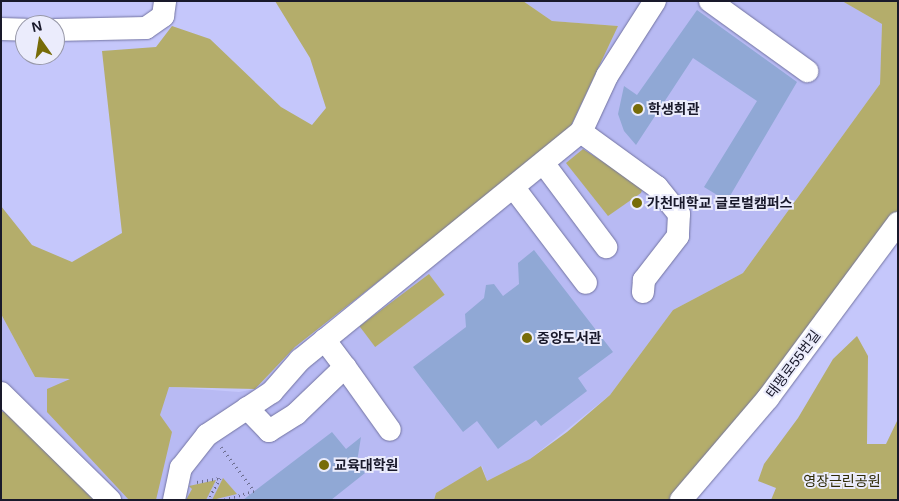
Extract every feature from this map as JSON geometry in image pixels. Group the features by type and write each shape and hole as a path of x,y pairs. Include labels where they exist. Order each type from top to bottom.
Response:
{"street":[{"path":"65,30 146,28 163,16 165,1"},
{"path":"710,1 807,71"},
{"path":"180,492 181,468 192,450 247,408 272,392 325,340 544,164 581,132 607,76 649,4"},
{"path":"1,29 15,30"},
{"path":"581,132 657,188 679,214 678,236 644,280 643,292"},
{"path":"544,164 606,246"},
{"path":"514,188 586,283"},
{"name":"태평로55번길","path":"681,500 768,398 898,223"},
{"path":"325,340 390,430"},
{"path":"247,408 269,432 296,414 345,367"},
{"path":"1,393 110,500"}],"path":[{"path":"223,500 254,491 228,456"},
{"path":"180,492 220,478 208,500"}],"shaded area":[{"name":"가천대학교 글로벌캠퍼스","path":"523,1 842,1 882,24 880,84 743,273 673,310 610,395 530,459 487,481 482,466 436,493 434,500 1,500 1,314 35,377 239,392 255,389 295,347 336,317 618,26 552,21"}],"green space":[{"path":"275,1 523,1 552,21 618,26 568,132 295,347 255,389 169,387 160,415 172,432 156,500 129,500 47,412 47,389 70,379 35,377 1,314 1,206 32,245 72,262 122,233 102,51 156,47 172,26 210,39 281,107 312,125 326,108 310,58"},
{"path":"842,1 898,1 898,219 723,445 685,478 671,500 434,500 436,493 481,466 487,481 530,459 567,432 610,395 673,310 743,273 880,84 882,24"},
{"path":"583,149 643,187 641,193 608,216 566,163"},
{"path":"429,274 445,295 375,347 360,326"},
{"name":"영장근린공원","path":"857,336 868,356 867,444 886,444 898,419 898,500 771,500 776,488 758,481 764,464 798,418 833,359"},
{"path":"1,411 10,414 94,500 1,500"},
{"path":"223,478 237,494 212,500"},
{"path":"216,480 206,500 186,500 192,489 189,486"}],"building":[{"name":"학생회관","path":"697,10 797,82 727,201 704,187 757,101 693,58 636,145 624,131 618,114 624,86 637,95"},
{"name":"중앙도서관","path":"534,250 613,352 578,378 587,391 541,426 536,420 498,449 477,421 463,432 413,367 466,327 465,314 484,298 486,285 494,284 503,296 519,284 518,263"},
{"name":"교육대학원","path":"332,432 346,449 361,437 357,462 365,473 331,500 243,500"}],"place":[{"name":"학생회관","path":"638,109"},
{"name":"가천대학교 글로벌캠퍼스","path":"637,203"},
{"name":"중앙도서관","path":"527,338"},
{"name":"교육대학원","path":"324,465"}]}
